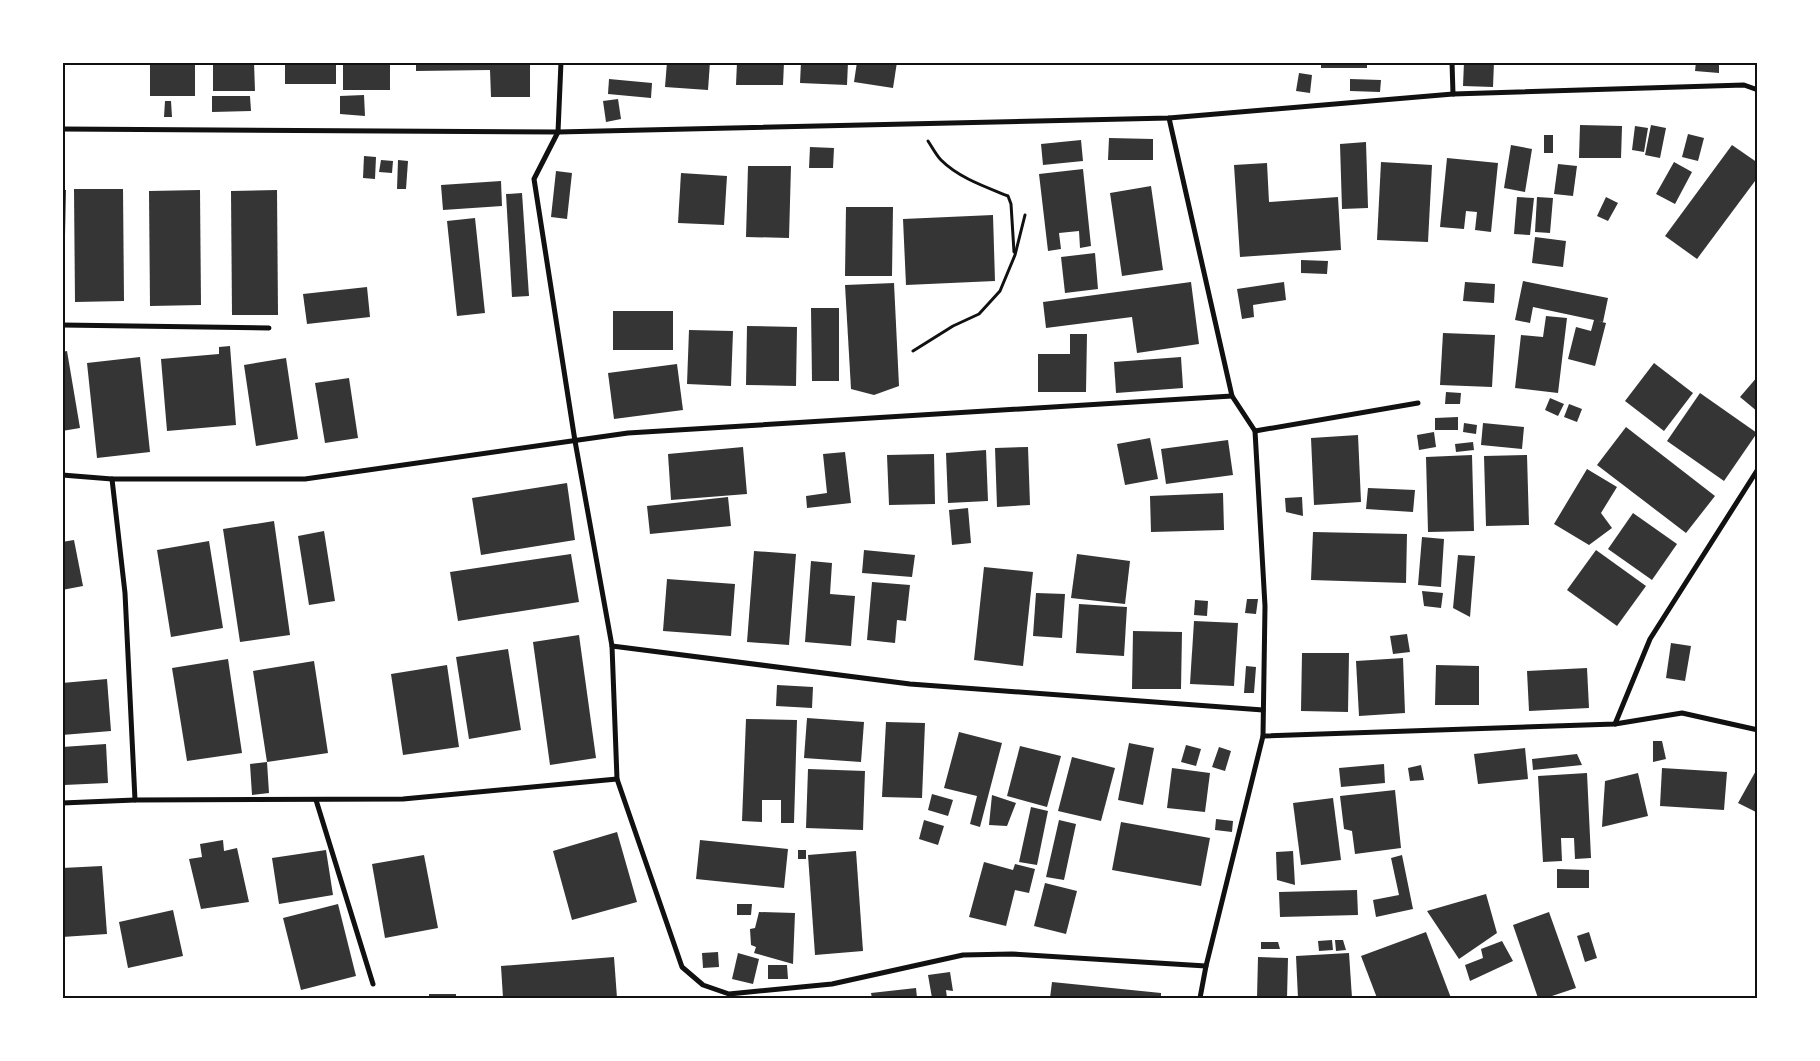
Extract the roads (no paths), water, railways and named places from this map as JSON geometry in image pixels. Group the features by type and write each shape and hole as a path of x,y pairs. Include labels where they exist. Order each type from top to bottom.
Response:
{"street":[{"path":"561,62 558,132 534,179 575,441 612,646 617,779 682,967 703,986 729,994 832,984 963,955 1012,954 1206,966"},
{"path":"1452,62 1453,94"},
{"path":"62,128 558,132 1168,118 1453,94 1744,85 1758,90"},
{"path":"1168,118 1232,396 1255,432 1265,606 1263,736 1206,966 1200,998"},
{"path":"62,325 269,328"},
{"path":"62,475 112,479 304,479 628,434 1232,396"},
{"path":"1255,432 1418,403"},
{"path":"1615,724 1650,639 1758,469"},
{"path":"112,479 125,593 135,800"},
{"path":"612,646 910,684 1263,710"},
{"path":"1263,736 1615,724 1682,713 1758,730"},
{"path":"62,803 135,800 403,799 617,779"},
{"path":"316,800 373,984"}]}
